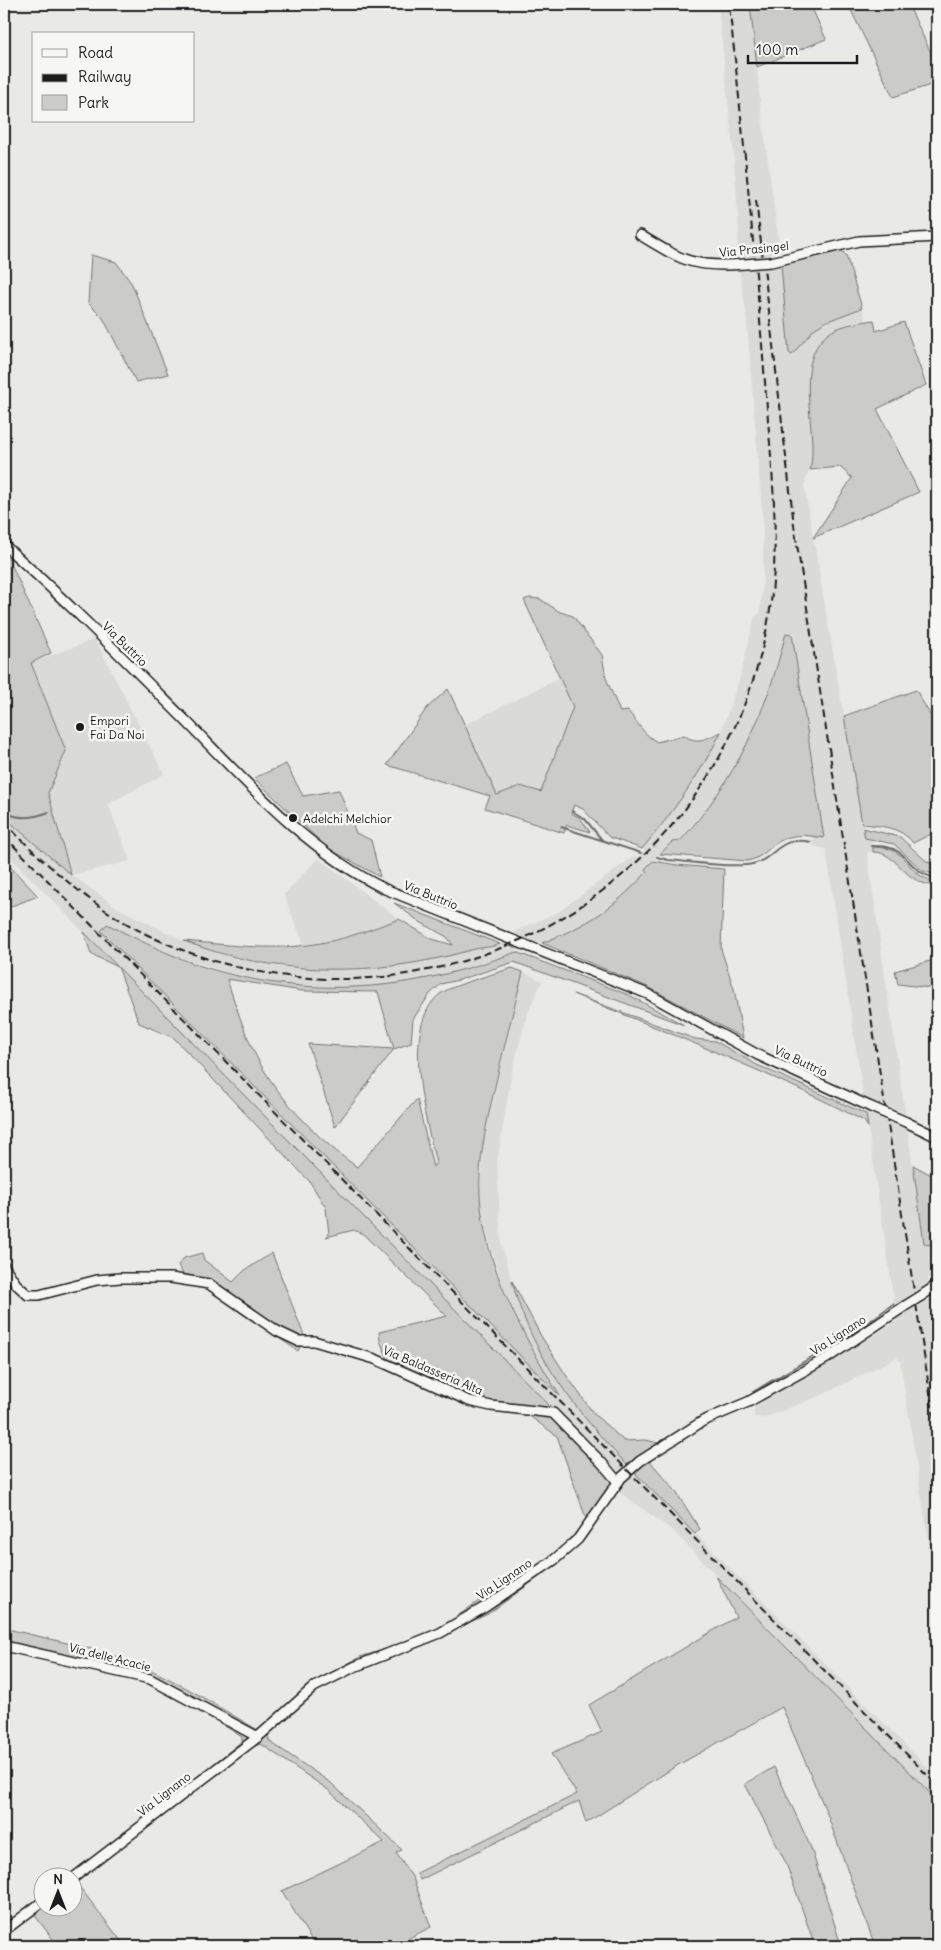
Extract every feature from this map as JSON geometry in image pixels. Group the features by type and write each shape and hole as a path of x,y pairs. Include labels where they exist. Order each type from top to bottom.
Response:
{"street":[{"name":"Via Prasingel","path":"640,235 688,262 719,266 772,262 859,241 937,237"},
{"name":"Via Buttrio","path":"4,545 301,834 329,856 369,882 648,994 758,1055 937,1137"},
{"name":"Via Baldasseria Alta","path":"4,1266 19,1288 28,1295 39,1295 96,1280 120,1278 171,1278 209,1284 277,1331 298,1341 314,1341 375,1359 469,1401 491,1406 553,1413 618,1482"},
{"name":"Via Lignano","path":"82,1872 258,1737 314,1687 354,1667 407,1648 440,1632 485,1607 554,1560 578,1539 618,1482 635,1465 717,1414 745,1404 826,1358 937,1285"},
{"name":"Via delle Acacie","path":"4,1646 150,1679 258,1737"},
{"path":"4,1931 32,1910"}],"shaded area":[{"path":"718,4 750,4 761,110 780,251 771,253 772,265 781,265 789,353 794,354 814,329 839,316 862,308 866,321 837,329 808,371 814,455 804,485 865,838 871,839 873,852 867,852 924,1243 928,1245 937,1241 937,1272 928,1278 937,1346 937,1594 900,1361 897,1357 822,1395 764,1418 754,1417 754,1406 897,1321 826,849 813,846 813,836 824,837 792,634 786,634 757,725 742,755 714,799 679,841 672,842 645,869 648,872 623,897 593,920 578,928 542,943 537,942 498,959 434,978 396,985 339,988 285,984 247,978 177,957 107,924 101,931 558,1393 528,1342 502,1283 482,1219 480,1195 484,1139 523,972 542,981 527,1015 512,1071 497,1163 501,1243 517,1300 533,1340 559,1383 607,1444 937,1777 937,1800 672,1530 616,1490 623,1481 4,851 4,817 71,874 48,792 66,751 31,663 95,639 164,774 108,804 130,861 72,875 118,908 184,941 232,958 280,967 347,970 422,962 487,945 493,947 521,936 513,932 558,912 634,856 639,857 645,850 642,849 691,786 721,732 740,677 754,619 760,613 763,578 763,523 746,311 739,269 746,268 745,256 737,256 739,231 734,158"},
{"path":"560,678 574,707 541,792 520,786 497,795 464,725"},
{"path":"318,858 399,919 364,932 304,945 284,895"}],"green space":[{"path":"750,4 810,4 826,39 757,67"},
{"path":"848,4 908,4 937,66 937,83 893,97"},
{"path":"841,250 846,255 862,308 825,322 814,329 792,355 789,353 781,265"},
{"path":"91,255 116,262 132,284 168,374 136,382 103,318 88,303"},
{"path":"874,320 876,331 904,322 926,385 877,409 919,492 813,538 852,478 840,467 810,470 812,453 808,393 809,373 813,355 821,340 836,329 850,324"},
{"path":"4,548 51,653 31,663 66,751 48,793 71,875 4,817"},
{"path":"529,598 540,599 560,612 573,616 602,655 606,678 620,712 628,711 644,732 652,739 657,742 684,735 693,740 698,740 721,732 685,793 642,849 609,837 583,809 574,805 571,813 580,818 590,832 567,825 564,833 485,808 490,796 387,765 427,708 448,689 497,795 520,786 541,792 573,707 524,600"},
{"path":"786,633 792,634 824,838 789,837 758,857 747,861 660,854 672,842 680,841 718,794 733,769 769,692"},
{"path":"916,690 937,727 937,831 913,843 897,830 862,824 844,716"},
{"path":"286,764 303,796 339,790 356,833 371,840 380,877 326,847 254,778"},
{"path":"863,828 900,837 925,860 937,867 937,875 923,871 894,844 865,838"},
{"path":"873,847 892,850 904,858 922,877 937,881 937,886 916,880 889,857 882,853 873,852"},
{"path":"4,860 38,896 4,909"},
{"path":"653,861 724,869 721,949 734,989 743,1038 648,987 542,943 599,915 647,872 645,869"},
{"path":"394,903 500,944 399,965 363,969 326,969 290,967 255,961 219,953 184,941 237,946 290,947 345,938 399,919 432,939 453,945 447,937 420,922"},
{"path":"107,924 165,952 201,966 241,977 281,984 320,987 360,987 399,983 438,976 516,952 629,995 684,1025 514,962 441,984 430,994 413,1019 411,1043 394,1049 378,992 302,991 227,979 245,1030 262,1067 287,1103 320,1137 357,1167 417,1099 433,1167 436,1163 422,1099 419,1074 421,1028 428,1009 440,994 453,987 512,968 523,972 501,1061 481,1156 480,1196 489,1248 508,1300 533,1350 560,1396 101,931"},
{"path":"84,932 118,967 91,954"},
{"path":"937,959 937,1006 930,988 898,984 895,971"},
{"path":"118,967 618,1475 587,1521 557,1436 528,1415 481,1402 389,1361 380,1341 379,1332 447,1316 363,1234 354,1230 326,1237 329,1234 326,1208 310,1182 174,1038 139,1023"},
{"path":"573,994 695,1039 715,1041 757,1065 866,1114 868,1127 864,1121 793,1086"},
{"path":"308,1044 394,1049 335,1127"},
{"path":"913,1165 937,1178 937,1241 928,1245 924,1243"},
{"path":"202,1253 204,1260 233,1282 244,1271 272,1253 305,1338 298,1351 273,1334 278,1329 226,1289 206,1279 183,1274 178,1265 184,1258"},
{"path":"512,1281 541,1336 594,1414 624,1441 646,1440 658,1443 628,1466 591,1425 558,1381 531,1333"},
{"path":"649,1460 674,1489 700,1529 695,1534 633,1471"},
{"path":"545,1561 547,1571 488,1614 395,1656 356,1669 315,1691 268,1735 269,1741 331,1783 402,1850 396,1853 413,1878 431,1927 393,1946 315,1946 282,1891 384,1842 327,1789 261,1744 251,1747 82,1876 82,1870 209,1770 211,1766 242,1741 242,1737 161,1689 132,1677 134,1670 4,1640 4,1628 85,1647 131,1662 187,1688 258,1730 317,1680 360,1657 412,1641 460,1618 459,1615 520,1572 524,1575"},
{"path":"716,1576 937,1800 937,1946 875,1946 826,1811 782,1707 678,1765 586,1823 579,1801 420,1880 417,1873 577,1794 551,1754 602,1732 589,1705 736,1617"},
{"path":"774,1767 811,1848 840,1942 815,1946 786,1863 745,1784"},
{"path":"82,1890 125,1946 58,1946 37,1918 82,1918"},
{"path":"32,1903 32,1914 9,1931 9,1938 4,1941 4,1923"}],"waterway":[{"path":"572,811 585,819 602,840"},
{"path":"4,812 26,817 49,812"},
{"path":"561,827 641,853"},
{"path":"657,857 707,864 746,865 764,859 790,842 811,842"},
{"path":"871,846 894,849 921,872 937,878"},
{"path":"753,1392 861,1328 893,1304 894,1306"}],"railway":[{"path":"4,822 37,855 91,900 129,925 150,936 248,969 346,979 442,967 532,934 613,883 681,814 733,730 766,632 774,570 774,507 770,445 753,240 729,4"},
{"path":"756,200 794,525 937,1438"},
{"path":"4,836 937,1785"}],"place":[{"name":"Empori Fai Da Noi","path":"80,727"},
{"name":"Adelchi Melchior","path":"293,818"}]}
